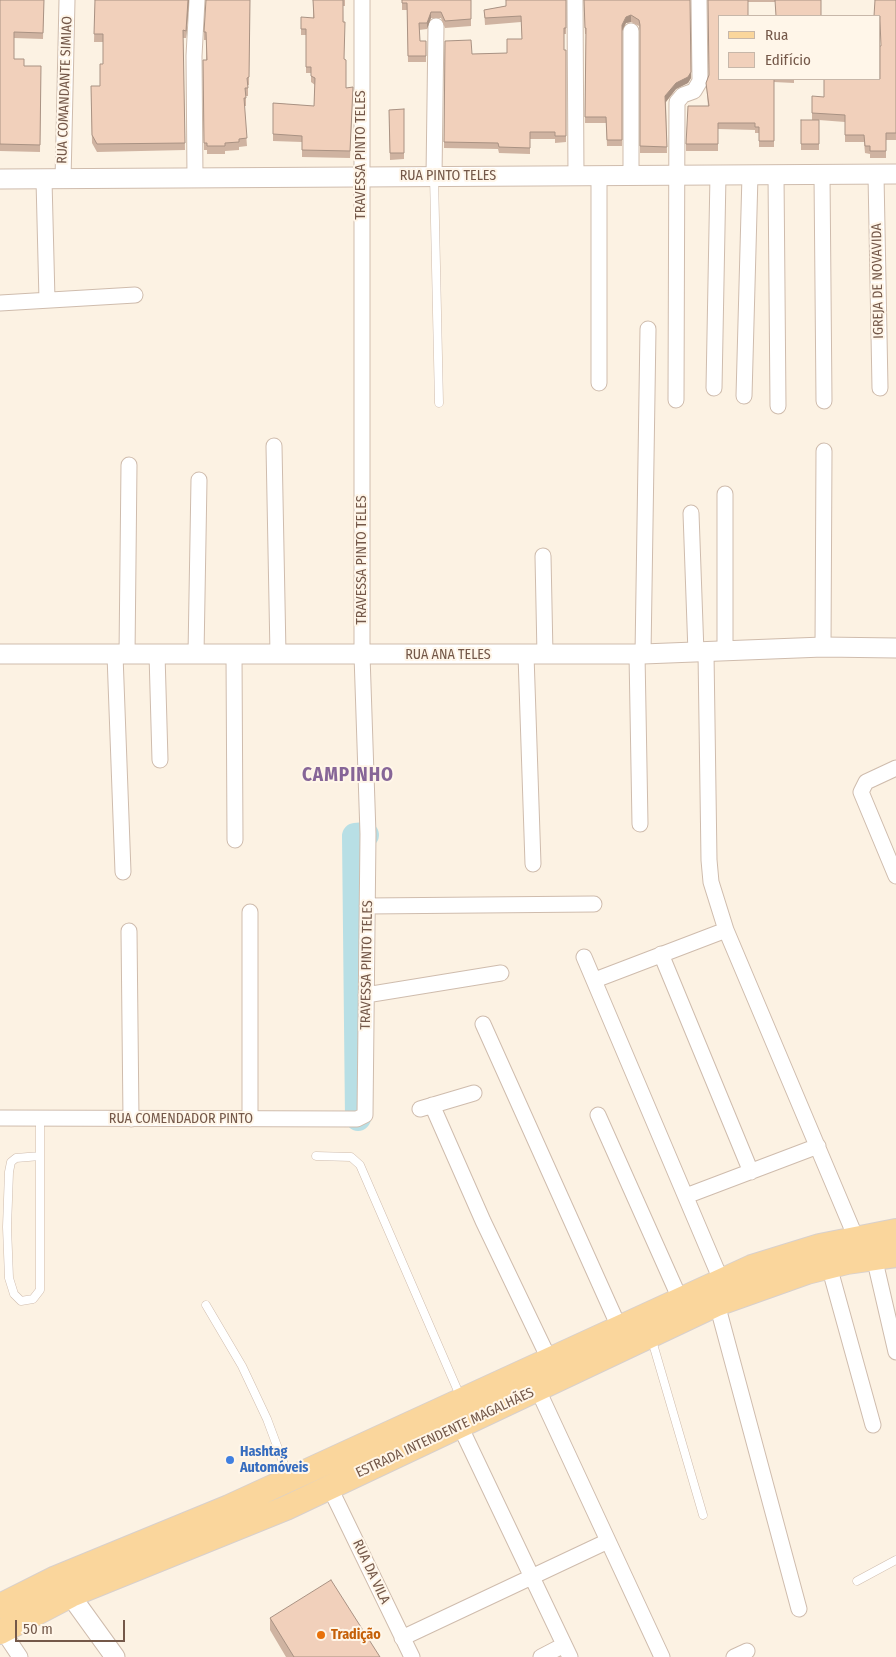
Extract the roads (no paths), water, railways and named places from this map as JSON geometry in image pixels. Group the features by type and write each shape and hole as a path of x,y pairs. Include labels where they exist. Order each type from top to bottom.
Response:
{"main road":[{"name":"ESTRADA INTENDENTE MAGALHÃES","path":"1,1630 64,1587 229,1508 550,1361 721,1280 782,1256 856,1238 896,1231"},
{"name":"ESTRADA INTENDENTE MAGALHÃES","path":"0,1606 64,1587 286,1508 717,1304 780,1280 829,1266 885,1256"}],"street":[{"name":"RUA COMANDANTE SIMIAO","path":"47,300 53,180 67,0"},
{"path":"195,178 194,56 197,0"},
{"name":"TRAVESSA PINTO TELES","path":"362,0 362,655 368,834 365,1114 362,1118"},
{"path":"575,0 576,176"},
{"path":"676,400 677,102 683,95 694,91 700,81 699,0"},
{"path":"434,176 436,26"},
{"path":"631,31 631,175"},
{"name":"IGREJA DE NOVAVIDA","path":"876,174 880,388"},
{"name":"RUA PINTO TELES","path":"0,179 896,174"},
{"path":"744,396 750,175"},
{"path":"776,175 778,406"},
{"path":"822,175 824,401"},
{"path":"599,176 599,384"},
{"path":"714,388 718,176"},
{"path":"0,303 135,295"},
{"path":"640,824 640,654 648,328"},
{"path":"274,446 278,654"},
{"path":"823,647 824,451"},
{"path":"123,872 121,655 129,465"},
{"path":"196,654 198,480"},
{"path":"724,494 725,652"},
{"path":"691,513 701,653 711,882 726,930 856,1238"},
{"path":"543,556 545,655"},
{"name":"RUA ANA TELES","path":"0,654 545,655 701,653 823,647 896,648"},
{"path":"157,654 160,760"},
{"path":"234,654 235,840"},
{"path":"526,655 532,864"},
{"path":"896,768 866,782 861,792 896,876"},
{"path":"367,906 594,904"},
{"path":"250,912 250,1119"},
{"path":"595,980 726,930"},
{"path":"129,931 131,1119"},
{"path":"661,954 751,1172"},
{"path":"584,958 595,980 721,1280"},
{"path":"366,995 500,973"},
{"path":"483,1024 619,1327"},
{"path":"474,1093 426,1107 484,1222 550,1361"},
{"path":"598,1115 680,1299"},
{"name":"RUA COMENDADOR PINTO","path":"0,1118 362,1118"},
{"path":"686,1196 818,1146"},
{"path":"885,1256 896,1352"},
{"path":"829,1266 873,1425"},
{"path":"717,1304 799,1609"},
{"path":"538,1390 662,1657"},
{"path":"460,1426 567,1651 541,1657"},
{"name":"RUA DA VILA","path":"330,1488 412,1657"},
{"path":"402,1638 608,1541"},
{"path":"64,1587 115,1657"},
{"path":"1,1630 20,1657"}],"lane":[{"path":"434,176 439,403"},
{"path":"40,1118 40,1156 40,1290 34,1299 21,1301 14,1294 10,1278 7,1227 9,1172 11,1162 16,1158 40,1156"},
{"path":"316,1156 351,1157 360,1165 462,1400"},
{"path":"206,1305 242,1366 267,1419 289,1480"},
{"path":"650,1335 703,1515"},
{"path":"857,1581 896,1560"}],"waterway":[{"path":"358,1118 355,836 366,835"}],"place":[{"name":"Hashtag Automóveis","path":"230,1460"},
{"name":"Tradição","path":"321,1635"}],"district":[{"name":"CAMPINHO","path":"348,776"}]}
